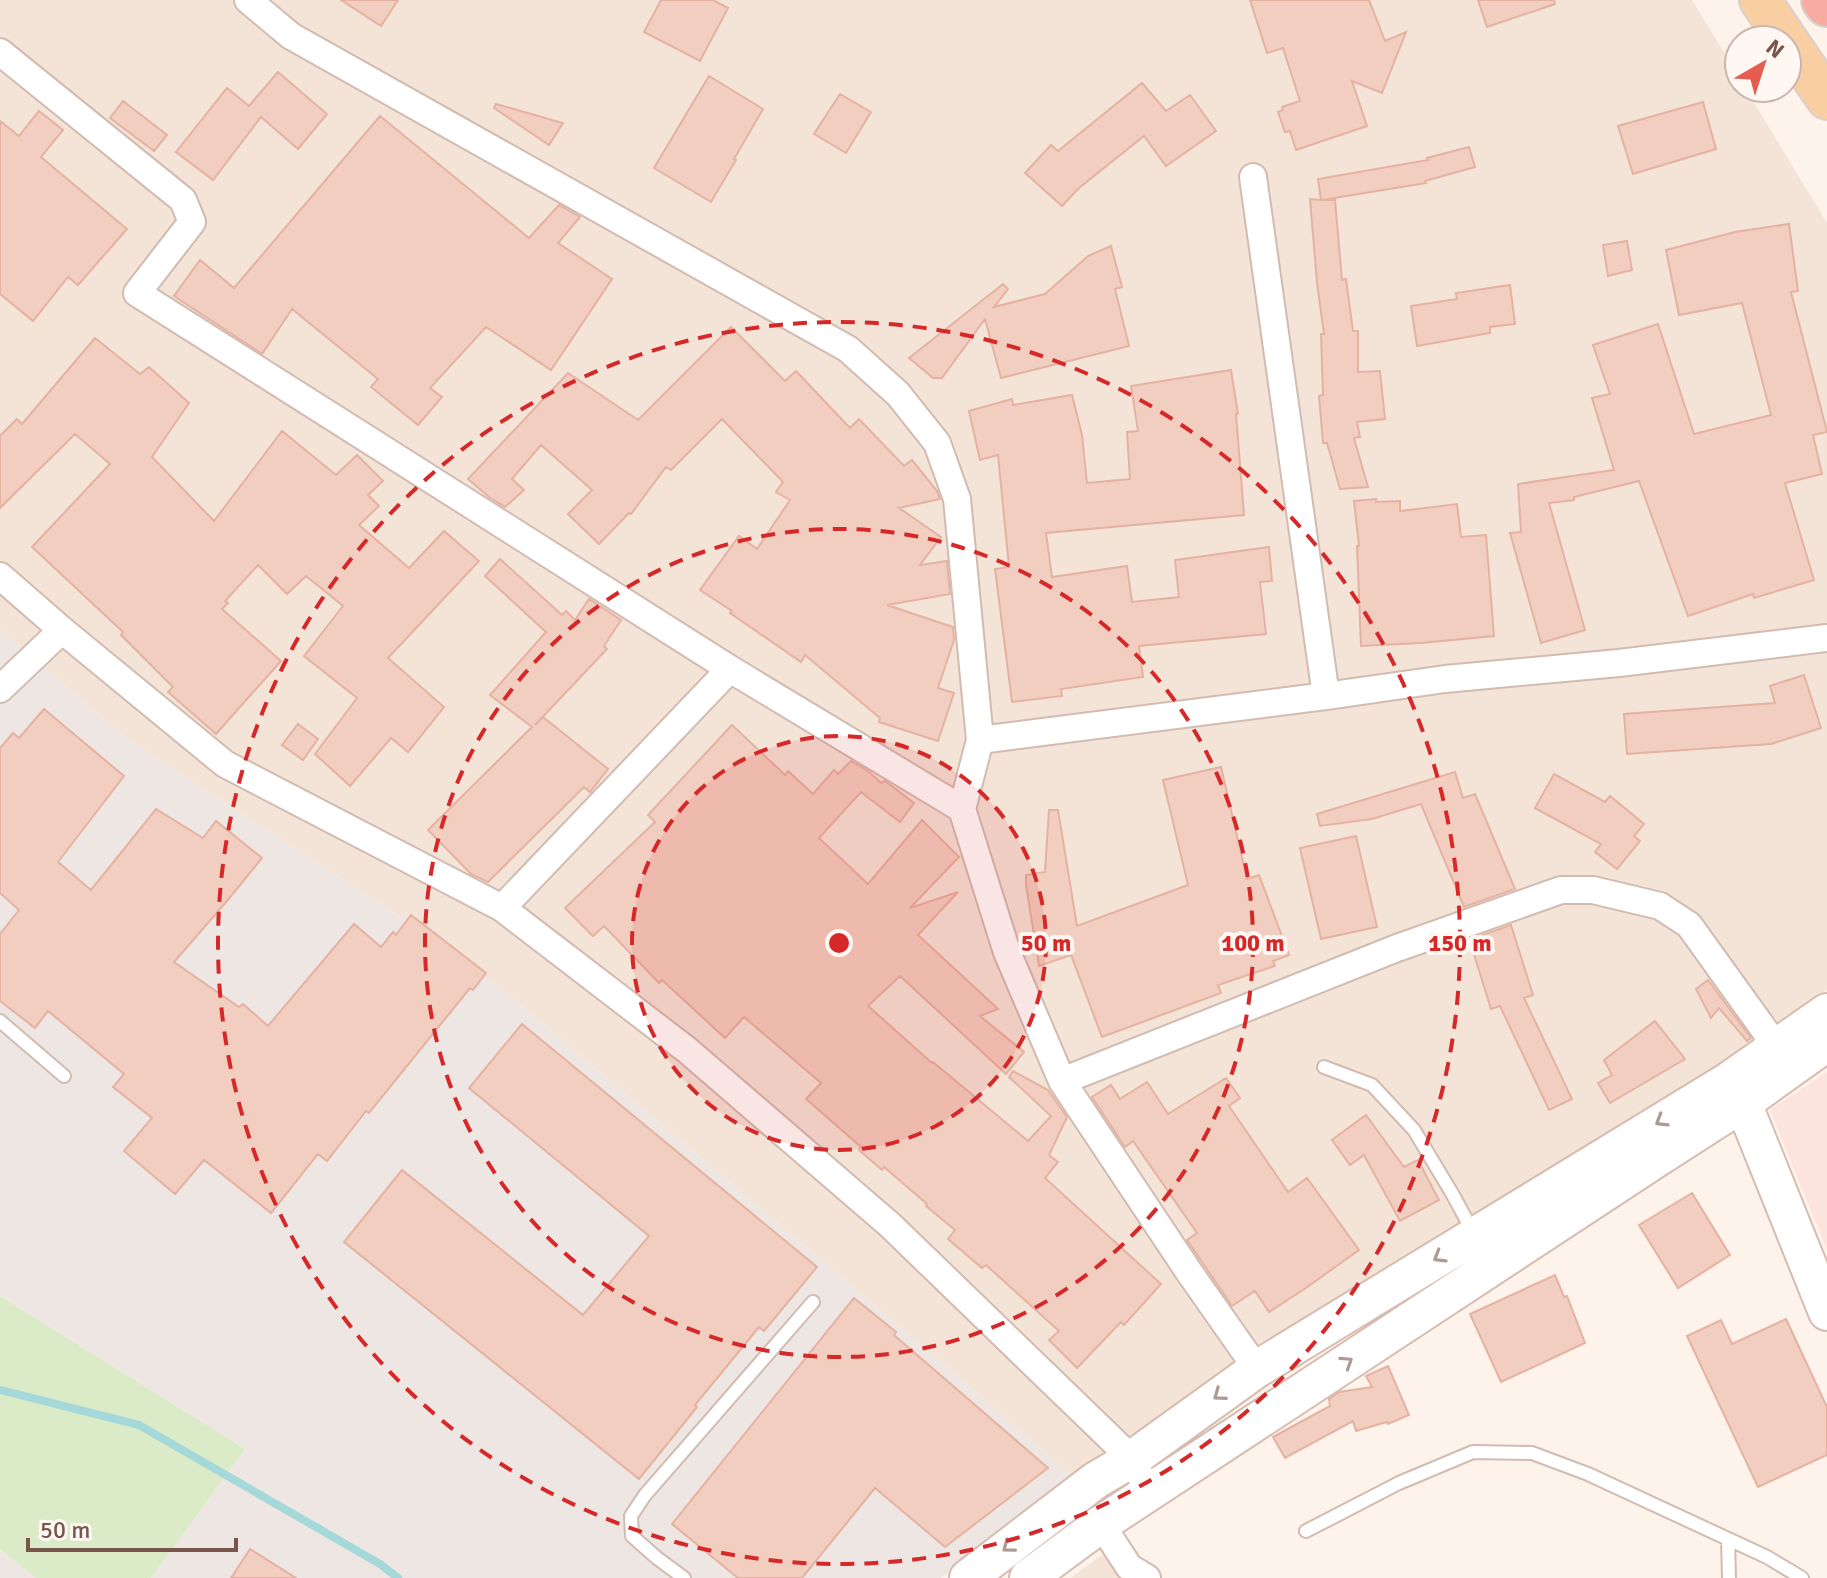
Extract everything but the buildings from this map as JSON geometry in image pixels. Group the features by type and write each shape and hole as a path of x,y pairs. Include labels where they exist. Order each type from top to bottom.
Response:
{"main road":[{"path":"1760,0 1776,24"},
{"path":"1803,64 1827,99"}],"street":[{"path":"248,0 291,36 848,349 898,394 937,443 957,499 980,740 962,809 1007,952 1062,1081 1257,1369"},
{"path":"0,52 183,200 192,222 137,293 730,669 962,809"},
{"path":"1253,177 1326,696"},
{"path":"0,576 225,764 502,908 687,1050 890,1225 1132,1459 1149,1493"},
{"path":"0,689 62,630"},
{"path":"980,740 1445,679 1619,663 1827,638"},
{"path":"502,908 730,669"},
{"path":"1062,1081 1397,948 1561,890 1593,890 1660,906 1689,925 1784,1058"},
{"path":"1028,1578 1101,1524 1308,1388 1560,1202 1736,1092 1784,1058 1827,1012"},
{"path":"1784,1058 1827,1043"},
{"path":"1736,1092 1827,1312"},
{"path":"968,1578 1096,1480 1132,1459 1257,1369 1474,1236 1560,1202"},
{"path":"1289,1349 1308,1388"},
{"path":"1101,1524 1137,1574"}],"lane":[{"path":"0,1021 64,1076"},
{"path":"1324,1067 1372,1085 1414,1130 1474,1236"},
{"path":"684,1578 632,1536 631,1516 645,1495 813,1302"},
{"path":"1306,1531 1399,1483 1473,1452 1532,1453 1588,1474 1767,1557 1802,1578"},
{"path":"1728,1539 1729,1578"}],"shaded area":[{"path":"0,0 1692,0 1723,51 1723,104 1755,104 1827,223 1827,990 1569,1180 1086,1489 931,1353 505,992 414,926 128,740 0,630"},
{"path":"0,630 128,740 414,926 505,992 931,1353 1086,1489 940,1578 151,1578 245,1449 0,1296"},
{"path":"1827,1072 1827,1250 1770,1110"},
{"path":"0,1549 36,1578 0,1578"},
{"path":"1101,1555 1137,1578 1071,1578"}],"green space":[{"path":"0,1296 245,1449 151,1578 36,1578 0,1549"}],"waterway":[{"path":"0,1390 139,1425 380,1564 398,1578"}]}
